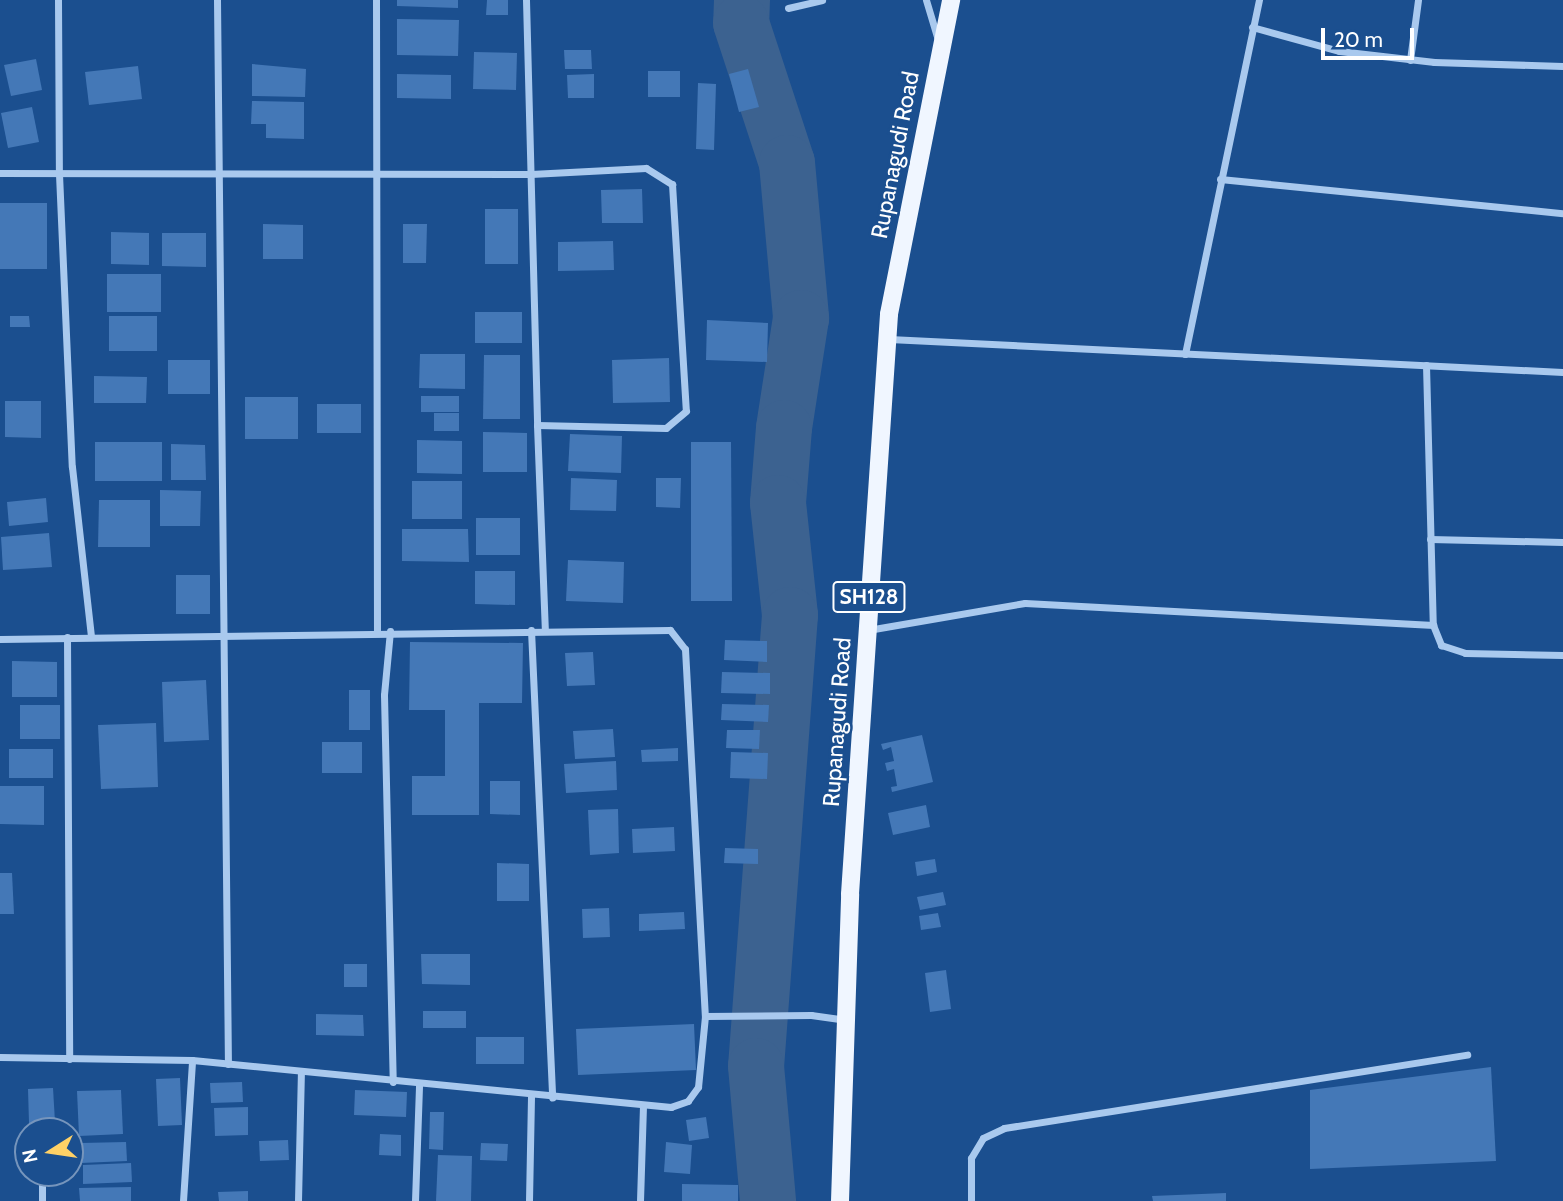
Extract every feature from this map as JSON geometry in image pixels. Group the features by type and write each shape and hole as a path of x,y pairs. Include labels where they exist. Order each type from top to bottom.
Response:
{"main road":[{"name":"Rupanagudi Road","path":"840,1201 846,1020 887,339 951,0"}],"street":[{"path":"58,0 59,174 72,467 91,636"},
{"path":"217,0 218,349 227,634 228,1064"},
{"path":"376,0 379,175 377,631"},
{"path":"526,0 545,629"},
{"path":"788,8 822,0"},
{"path":"926,0 941,47"},
{"path":"1185,354 1259,0"},
{"path":"1410,60 1418,0"},
{"path":"1252,27 1339,51 1410,60 1563,66"},
{"path":"0,173 219,176 531,174 646,168 672,184 686,411 666,428 537,425"},
{"path":"1220,179 1563,214"},
{"path":"887,339 1563,372"},
{"path":"1426,365 1433,625 1441,645 1451,652 1563,655"},
{"path":"1430,539 1563,542"},
{"path":"868,630 1025,603 1433,625"},
{"path":"531,630 552,1097"},
{"path":"0,639 377,631 670,630 685,649 705,1016 698,1087 688,1101 671,1107 531,1096 192,1060 0,1057"},
{"path":"390,631 384,695 393,1082"},
{"path":"67,637 69,1059"},
{"path":"705,1016 811,1014 846,1020"},
{"path":"971,1201 971,1158 983,1138 1004,1128 1467,1055"},
{"path":"183,1201 192,1060"},
{"path":"298,1201 302,1072"},
{"path":"415,1201 419,1085"},
{"path":"529,1201 531,1096"},
{"path":"640,1201 643,1106"}],"building":[{"path":"397,0 458,0 458,8 397,6"},
{"path":"487,0 508,0 508,15 486,15"},
{"path":"397,19 459,20 458,56 397,55"},
{"path":"564,50 591,50 592,69 565,69"},
{"path":"474,52 517,53 516,90 473,89"},
{"path":"36,59 42,90 11,96 4,65"},
{"path":"252,64 306,69 305,97 252,96"},
{"path":"138,66 142,99 89,105 85,72"},
{"path":"748,69 759,107 739,112 729,74"},
{"path":"648,71 680,71 680,97 648,97"},
{"path":"397,74 451,75 451,99 397,98"},
{"path":"594,74 594,98 568,98 567,75"},
{"path":"698,83 716,84 714,150 696,149"},
{"path":"252,101 304,102 304,139 266,138 266,124 251,124"},
{"path":"32,107 39,142 8,148 1,113"},
{"path":"642,189 643,223 602,223 601,190"},
{"path":"0,203 47,203 47,269 0,269"},
{"path":"485,209 518,209 518,264 485,264"},
{"path":"263,224 303,225 303,259 263,259"},
{"path":"403,224 427,224 426,263 403,263"},
{"path":"111,232 149,233 149,265 111,264"},
{"path":"162,233 206,233 206,267 162,266"},
{"path":"613,241 614,270 558,271 558,242"},
{"path":"107,274 161,274 161,312 107,312"},
{"path":"475,312 522,312 522,343 475,343"},
{"path":"10,316 29,316 30,327 10,327"},
{"path":"109,316 157,316 157,351 109,351"},
{"path":"707,320 768,323 767,362 706,360"},
{"path":"420,354 465,354 465,389 419,388"},
{"path":"484,355 520,355 520,419 483,419"},
{"path":"669,358 670,402 613,403 612,360"},
{"path":"168,360 210,360 210,394 168,394"},
{"path":"94,376 147,377 146,403 94,403"},
{"path":"421,396 459,396 459,412 421,412"},
{"path":"245,397 298,397 298,439 245,439"},
{"path":"5,401 41,401 41,438 5,437"},
{"path":"317,404 361,404 361,433 317,433"},
{"path":"434,413 459,413 459,431 434,431"},
{"path":"483,432 527,433 527,472 483,472"},
{"path":"570,434 622,436 621,473 568,471"},
{"path":"417,440 462,441 462,474 417,473"},
{"path":"95,442 162,442 162,481 95,481"},
{"path":"691,442 731,442 732,601 691,601"},
{"path":"171,444 205,445 206,480 171,480"},
{"path":"571,478 617,480 616,511 570,510"},
{"path":"656,478 681,478 680,508 656,507"},
{"path":"412,481 462,481 462,519 412,519"},
{"path":"160,490 201,491 200,526 160,526"},
{"path":"46,498 48,522 9,526 7,502"},
{"path":"99,500 150,500 150,547 98,547"},
{"path":"476,518 520,518 520,555 476,555"},
{"path":"402,529 468,529 469,562 402,561"},
{"path":"49,533 52,567 3,570 1,537"},
{"path":"568,560 624,562 623,603 566,601"},
{"path":"475,571 515,571 515,605 475,604"},
{"path":"176,575 210,575 210,614 176,614"},
{"path":"725,640 767,641 767,662 724,660"},
{"path":"410,642 523,643 522,703 479,703 479,815 412,815 412,776 445,776 445,710 409,710"},
{"path":"593,652 595,685 567,686 565,653"},
{"path":"12,661 57,662 57,697 12,697"},
{"path":"722,672 770,673 770,694 721,693"},
{"path":"206,680 209,740 164,742 162,682"},
{"path":"349,690 370,690 370,730 349,730"},
{"path":"722,704 769,705 768,722 721,720"},
{"path":"20,705 60,705 60,739 20,739"},
{"path":"156,723 158,787 101,789 98,725"},
{"path":"613,729 615,757 575,759 573,731"},
{"path":"727,730 760,730 759,749 726,748"},
{"path":"922,735 933,782 892,792 891,787 897,786 894,769 887,771 885,763 894,761 891,747 883,750 881,744"},
{"path":"322,742 362,742 362,773 322,773"},
{"path":"678,748 678,761 642,762 641,750"},
{"path":"9,749 53,749 53,778 9,778"},
{"path":"731,752 768,753 767,779 730,778"},
{"path":"616,761 617,790 566,793 564,764"},
{"path":"490,781 520,781 520,815 490,814"},
{"path":"0,786 44,786 44,825 0,824"},
{"path":"926,805 930,827 893,835 888,813"},
{"path":"618,809 619,853 590,855 588,810"},
{"path":"674,827 675,851 633,853 632,829"},
{"path":"725,848 758,849 758,864 724,863"},
{"path":"935,859 937,872 917,876 915,862"},
{"path":"497,863 529,864 529,901 497,901"},
{"path":"0,873 12,873 14,914 0,914"},
{"path":"943,892 946,905 920,910 917,897"},
{"path":"609,908 610,937 583,938 582,909"},
{"path":"684,912 685,929 639,931 639,914"},
{"path":"938,913 941,927 921,930 919,916"},
{"path":"421,954 470,954 470,985 422,984"},
{"path":"344,964 367,964 367,987 344,987"},
{"path":"946,970 951,1009 930,1012 925,973"},
{"path":"423,1011 466,1011 466,1028 423,1028"},
{"path":"316,1014 363,1015 364,1036 316,1035"},
{"path":"694,1024 696,1070 578,1075 576,1029"},
{"path":"476,1037 524,1037 524,1064 476,1064"},
{"path":"1491,1067 1496,1161 1310,1169 1310,1090"},
{"path":"180,1078 182,1125 158,1126 156,1079"},
{"path":"242,1082 243,1102 211,1103 210,1083"},
{"path":"53,1088 55,1117 29,1117 28,1089"},
{"path":"121,1090 123,1134 84,1136 84,1117 78,1117 77,1091"},
{"path":"355,1090 407,1092 406,1117 354,1115"},
{"path":"248,1107 248,1135 215,1136 214,1108"},
{"path":"430,1112 444,1112 443,1150 429,1149"},
{"path":"706,1117 709,1138 689,1141 686,1120"},
{"path":"380,1134 401,1135 401,1156 379,1155"},
{"path":"288,1140 289,1160 260,1161 259,1141"},
{"path":"126,1142 127,1161 84,1163 84,1143"},
{"path":"666,1142 692,1145 690,1174 664,1172"},
{"path":"481,1143 508,1144 507,1161 480,1160"},
{"path":"438,1155 472,1156 471,1201 436,1201"},
{"path":"131,1163 132,1182 84,1184 84,1165"},
{"path":"682,1184 738,1185 738,1201 682,1201"},
{"path":"131,1187 131,1201 80,1201 79,1188"},
{"path":"248,1191 248,1201 219,1201 218,1192"},
{"path":"1226,1193 1226,1201 1153,1201 1152,1196"}],"waterway":[{"path":"742,0 741,23 787,163 801,318 784,428 778,503 790,615 756,1066 768,1201"}]}
